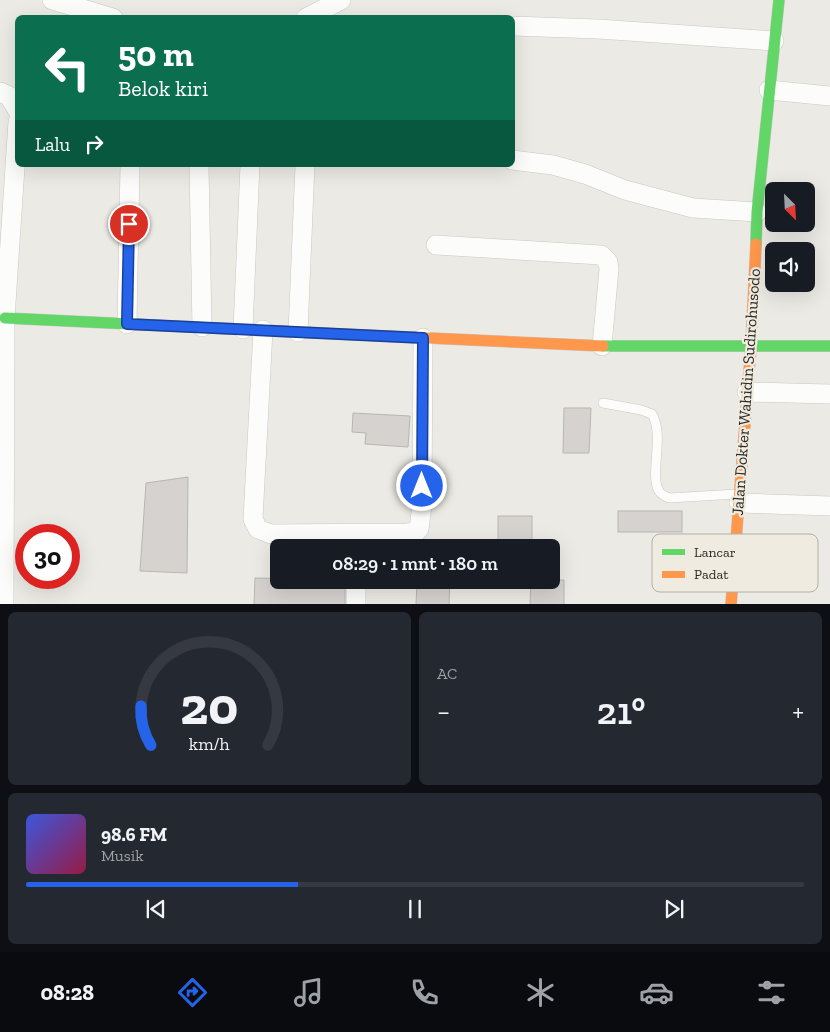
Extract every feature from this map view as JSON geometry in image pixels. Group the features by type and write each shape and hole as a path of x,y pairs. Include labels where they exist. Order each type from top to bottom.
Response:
{"street":[{"path":"52,0 103,15"},
{"path":"312,15 341,0"},
{"name":"Jalan Dokter Wahidin Sudirohusodo","path":"736,534 751,346 757,212 779,0"},
{"path":"515,26 774,41"},
{"path":"769,90 830,96"},
{"path":"0,92 9,96 15,106"},
{"path":"515,160 553,165 585,174 624,190 693,208 757,212"},
{"path":"4,604 5,318 15,167"},
{"path":"127,324 130,167"},
{"path":"200,167 202,327"},
{"path":"243,329 250,167"},
{"path":"298,332 305,167"},
{"path":"436,245 601,255 608,262 609,269 602,346"},
{"path":"5,318 602,346 830,346"},
{"path":"263,330 254,471 253,519 258,529 270,534 331,539"},
{"path":"369,539 419,530 422,505 423,338"},
{"path":"747,392 830,394"},
{"path":"739,498 830,506"},
{"path":"356,589 356,604"}],"lane":[{"path":"603,403 652,414 658,427 657,485 663,495 669,498 739,498"}],"building":[{"path":"564,408 591,408 589,453 563,453"},
{"path":"353,413 410,416 408,447 365,444 366,433 352,432"},
{"path":"188,477 187,573 140,571 146,483"},
{"path":"618,511 682,511 682,532 618,532"},
{"path":"498,516 532,516 532,539 498,539"},
{"path":"255,578 270,578 270,589 345,589 345,604 254,604"},
{"path":"560,580 564,580 564,604 530,604 531,589 560,589"},
{"path":"417,589 450,589 449,604 416,604"}],"traffic: fast":[{"path":"756,244 757,212 779,0"},
{"path":"5,318 298,332"},
{"path":"603,346 830,346"}],"traffic: slow":[{"path":"736,534 751,346 756,244"},
{"path":"298,332 603,346"},
{"path":"731,604 732,592"}],"route":[{"path":"129,224 127,324 423,338 422,486"}]}
